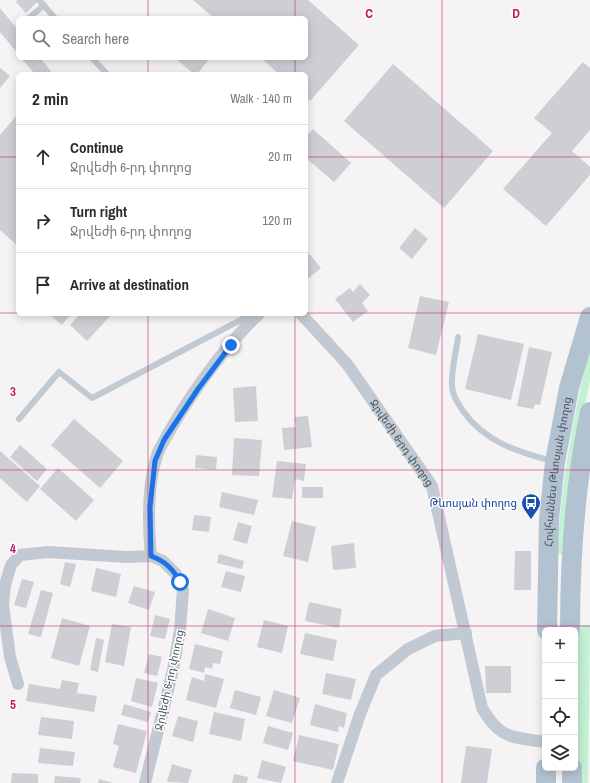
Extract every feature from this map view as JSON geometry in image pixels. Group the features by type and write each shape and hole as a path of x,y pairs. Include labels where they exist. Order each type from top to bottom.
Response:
{"main road":[{"name":"Հովհաննես Թևոսյան փողոց","path":"547,627 548,519 555,462 569,388 590,317"},
{"name":"Հովհաննես Թևոսյան փողոց","path":"570,627 572,556 582,449 590,412"},
{"path":"548,557 557,568 564,568 572,556"},
{"path":"548,610 556,602 563,602 570,610"},
{"path":"546,771 546,783"},
{"path":"572,771 572,783"}],"street":[{"path":"18,684 10,657 2,604 11,565 20,555 48,552 126,557 151,556 150,507 155,461 159,450 198,389 223,354 246,325 257,316"},
{"name":"Ջրվեժի 6-րդ փողոց","path":"303,316 347,364 432,486 482,708 490,722 500,733 515,738 542,742"},
{"name":"Ջրվեժի 6-րդ փողոց","path":"145,783 173,670 180,630 183,600 183,590 176,574 163,561 151,556"},
{"path":"337,783 360,714 376,675 408,649 435,636 466,633"}],"lane":[{"path":"39,0 53,16"},
{"path":"31,16 44,5"},
{"path":"94,60 105,72"},
{"path":"19,418 59,372 92,398 248,316"},
{"path":"458,337 452,386 455,399 468,417 483,433 498,442 530,456 555,462"}],"green space":[{"path":"590,348 590,380 574,458 564,555 557,554 561,502 569,450 578,399"},
{"path":"577,625 590,625 588,783 577,783"}],"building":[{"path":"18,0 36,0 37,2 26,13 16,2"},
{"path":"193,0 308,0 359,45 310,101 308,99 308,72 277,72 263,60 308,60 308,16 212,16"},
{"path":"0,8 16,28 16,52 0,32"},
{"path":"23,60 42,60 51,71 50,72 33,72"},
{"path":"177,60 208,60 199,72 192,72"},
{"path":"583,62 590,68 590,130 572,151 590,167 590,175 546,226 503,189 552,133 534,118"},
{"path":"393,64 493,151 444,208 344,121"},
{"path":"0,68 10,76 0,88"},
{"path":"16,116 16,244 0,230 0,135"},
{"path":"313,129 351,163 334,182 308,160 308,135"},
{"path":"415,228 428,239 412,259 399,248"},
{"path":"308,252 321,268 309,278 308,277"},
{"path":"360,284 370,295 362,303 368,311 353,322 335,299 350,288 353,292"},
{"path":"420,296 449,302 436,355 408,348"},
{"path":"51,316 69,316 62,325"},
{"path":"78,316 110,316 87,341 70,325"},
{"path":"478,334 524,344 511,400 465,389"},
{"path":"529,347 552,352 540,405 535,404 533,409 517,406"},
{"path":"256,386 258,421 235,422 233,388"},
{"path":"308,416 312,447 284,450 282,428 296,427 294,417"},
{"path":"74,419 123,461 100,488 51,445"},
{"path":"234,438 262,440 259,476 232,475"},
{"path":"20,445 47,469 37,481 10,457"},
{"path":"0,451 40,486 27,502 0,478"},
{"path":"196,455 217,457 216,470 195,468"},
{"path":"277,461 306,464 304,481 295,479 292,499 272,497"},
{"path":"58,468 94,500 76,521 40,489"},
{"path":"302,487 323,487 323,498 302,498"},
{"path":"222,492 258,500 254,515 219,507"},
{"path":"194,515 211,517 209,532 192,530"},
{"path":"292,521 316,527 308,562 283,556"},
{"path":"238,522 252,526 247,544 233,540"},
{"path":"354,543 356,568 333,570 331,546"},
{"path":"515,551 531,551 531,590 514,590"},
{"path":"219,554 244,561 242,569 217,563"},
{"path":"65,562 76,564 70,587 60,584"},
{"path":"96,568 121,574 116,597 91,591"},
{"path":"226,571 245,576 241,592 221,587"},
{"path":"22,579 34,582 26,608 14,605"},
{"path":"134,586 155,592 149,610 128,603"},
{"path":"41,590 53,593 41,637 28,634"},
{"path":"309,602 342,609 339,628 305,621"},
{"path":"208,609 235,618 228,641 201,633"},
{"path":"155,615 170,619 165,639 150,636"},
{"path":"62,618 90,626 79,666 51,658"},
{"path":"264,620 288,626 282,653 257,647"},
{"path":"112,624 131,627 124,666 105,662"},
{"path":"305,633 337,640 333,661 300,654"},
{"path":"96,638 104,640 98,672 90,670"},
{"path":"195,644 223,651 220,664 213,663 212,669 205,667 204,673 189,669"},
{"path":"149,654 162,657 157,676 144,673"},
{"path":"485,666 511,666 511,693 486,693"},
{"path":"326,673 356,679 351,700 322,694"},
{"path":"205,674 224,679 216,708 186,700 192,677 204,681"},
{"path":"136,678 158,683 152,707 131,701"},
{"path":"62,680 79,683 77,693 97,696 94,712 26,701 29,684 60,689"},
{"path":"235,690 261,697 256,715 230,708"},
{"path":"274,690 300,698 292,723 266,716"},
{"path":"124,704 151,712 148,722 121,715"},
{"path":"315,704 347,713 344,728 339,726 338,732 310,725"},
{"path":"214,712 245,719 241,741 209,734"},
{"path":"178,716 198,721 193,742 172,736"},
{"path":"41,717 74,721 72,739 38,735"},
{"path":"118,724 147,731 136,773 113,767 119,746 113,744"},
{"path":"268,726 293,733 288,750 263,743"},
{"path":"299,735 339,744 333,770 293,761"},
{"path":"466,746 492,749 487,783 461,783"},
{"path":"40,748 75,752 73,766 38,763"},
{"path":"262,760 286,767 281,783 257,778"},
{"path":"172,764 192,770 188,783 167,782"},
{"path":"12,773 38,774 38,783 11,783"},
{"path":"234,774 248,777 247,783 232,783"},
{"path":"55,776 81,778 80,783 54,783"},
{"path":"99,779 113,783 98,783"}],"place":[{"name":"Թևոսյան փողոց","path":"531,520"}],"route":[{"path":"180,582 170,567 163,561 151,556 149,536 150,507 155,461 164,440 198,389 231,345"}]}
